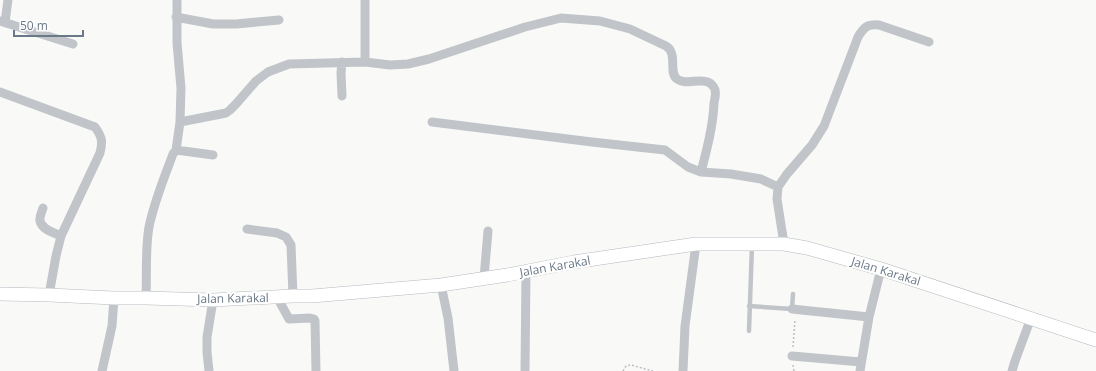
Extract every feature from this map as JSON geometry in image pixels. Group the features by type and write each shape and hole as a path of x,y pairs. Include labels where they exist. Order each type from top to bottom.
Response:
{"main road":[{"name":"Jalan Karakal","path":"0,294 213,300 312,296 441,285 624,254 696,244 784,244 807,248 881,269 1096,340"}],"street":[{"path":"8,0 2,21 73,44"},
{"path":"146,298 149,229 154,205 173,154 176,150 180,122 181,88 177,43 177,0"},
{"path":"365,0 365,62"},
{"path":"176,17 213,24 236,24 279,20"},
{"path":"180,122 230,110 256,81 268,72 289,64 342,62 365,62 390,65 408,64 429,59 525,27 561,18 600,21 630,29 666,46 672,54 674,74 676,78 684,82 703,81 712,85 716,91 714,112 701,172"},
{"path":"784,244 777,199 778,187 812,145 824,126 858,37 864,28 872,24 879,25 929,42"},
{"path":"342,62 342,96"},
{"path":"0,92 94,126 101,135 102,145 100,153 61,236 49,295"},
{"path":"432,122 665,150 688,167 701,172 731,174 761,179 778,187"},
{"path":"176,150 213,155"},
{"path":"43,208 40,222 42,226 61,236"},
{"path":"247,229 277,233 286,238 291,245 293,296"},
{"path":"484,278 488,232"},
{"path":"683,371 686,326 696,244"},
{"path":"792,356 860,367 869,317 881,269"},
{"path":"525,371 526,271"},
{"path":"441,285 448,318 454,371"},
{"path":"278,297 289,319 314,319 316,371"},
{"path":"102,371 112,326 114,298"},
{"path":"209,371 207,337 213,300"},
{"path":"794,309 869,317"},
{"path":"1012,371 1030,318"}],"lane":[{"path":"749,331 752,244"},
{"path":"749,306 794,309 793,294"}],"path":[{"path":"792,356 794,309"},
{"path":"623,371 626,366 631,364 653,371"}]}
